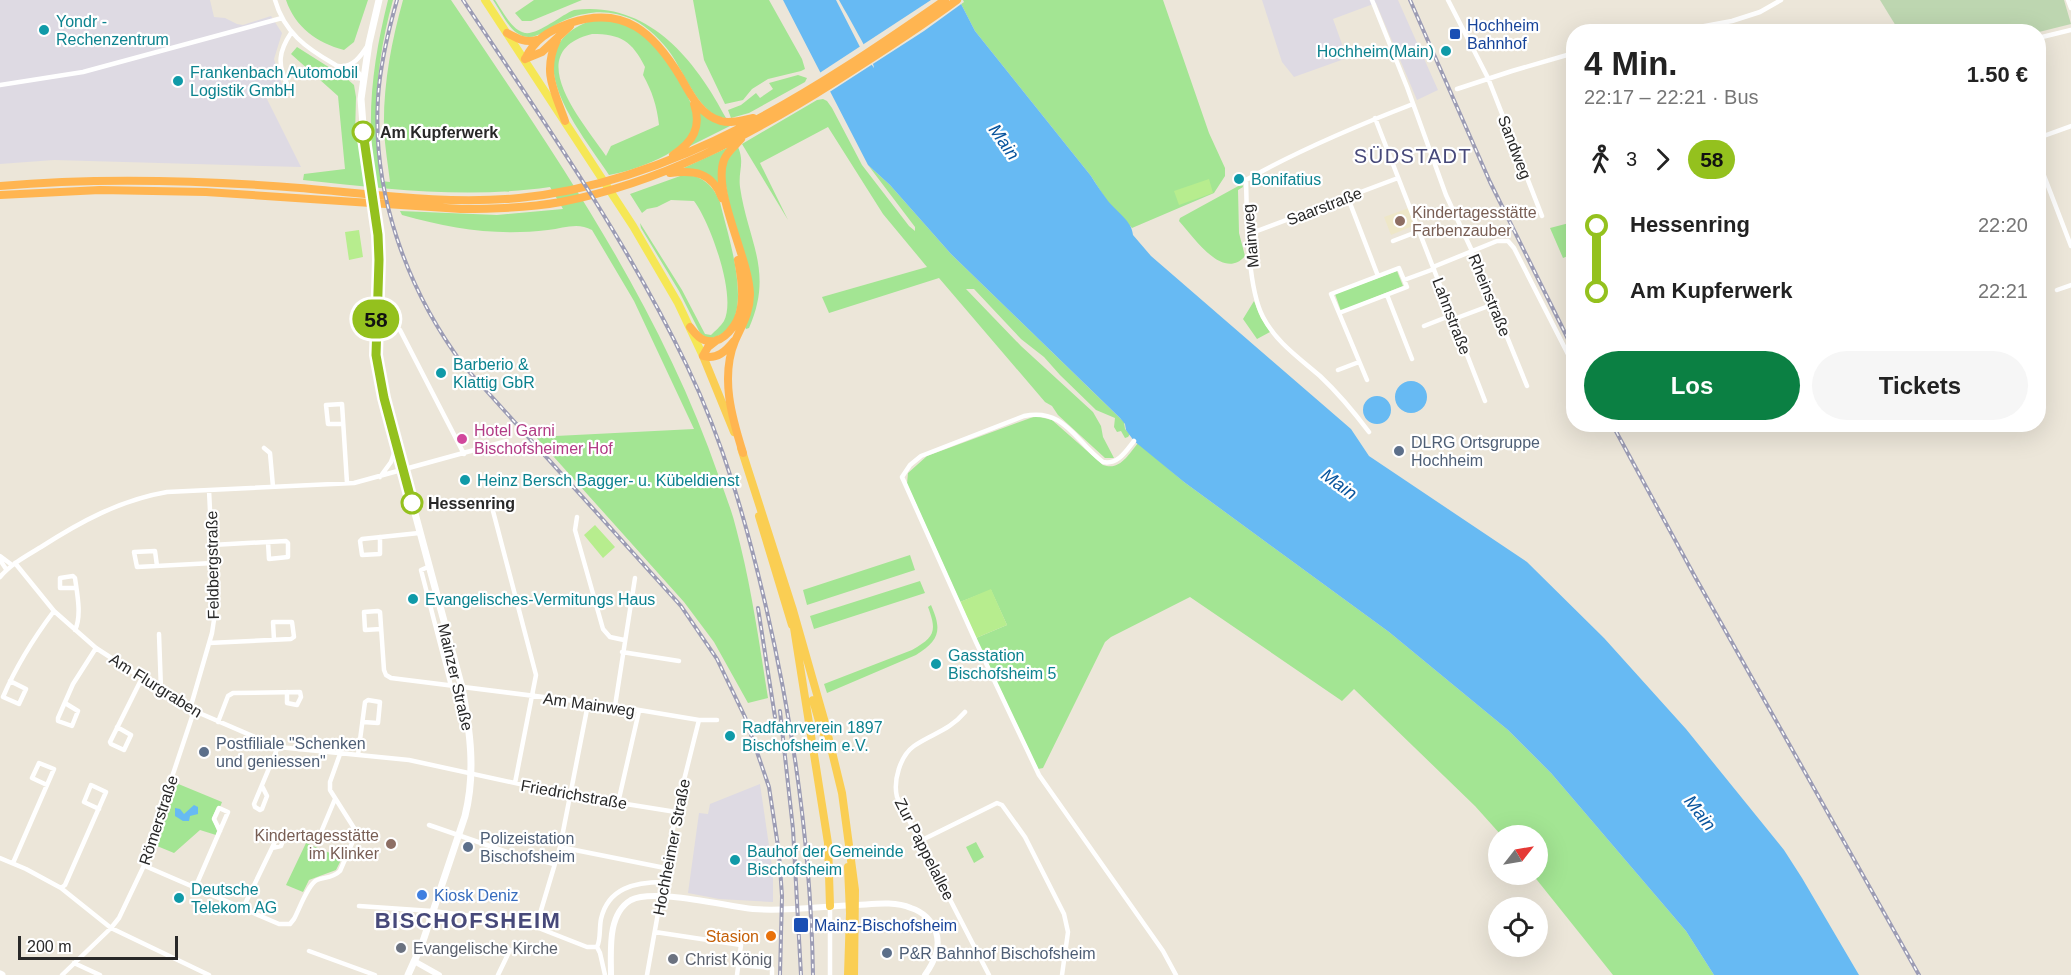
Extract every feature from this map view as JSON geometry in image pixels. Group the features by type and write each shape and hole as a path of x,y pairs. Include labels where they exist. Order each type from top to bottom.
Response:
{"highway":[{"path":"0,195 74,190 183,191 460,209 501,208 559,202 707,153 749,132 945,0"},
{"path":"655,170 811,92 885,49 957,0"},
{"path":"507,33 521,41 529,42 575,22 604,16 625,21 635,26 661,50 692,98 702,109 720,121 735,122 765,115"},
{"path":"525,59 542,52 575,22"},
{"path":"525,59 537,40"},
{"path":"557,40 551,52 549,70 565,121"},
{"path":"655,170 694,137 698,121 692,98"},
{"path":"749,132 729,153 722,169 723,188 749,287 747,315 735,340 729,374 729,397 732,420 794,610 842,793 855,890 854,972"},
{"path":"655,170 688,171 713,182 721,196 736,250 742,298 740,315 735,325 708,347 703,356"},
{"path":"0,186 73,181 161,181 460,200 499,200 632,179"},
{"path":"690,327 705,341 718,340"},
{"path":"703,356 719,355 735,340"},
{"path":"703,356 743,453"},
{"path":"731,426 794,628 841,809 849,879 848,975"},
{"path":"794,628 828,843 830,906"}],"main road":[{"name":"Mainzer Straße","path":"379,0 369,43 361,99 379,260 376,355 380,382 462,688 470,731 469,796 459,835 408,975"},
{"path":"485,0 633,226 663,275 703,356"}],"street":[{"path":"275,0 291,33 314,52 351,76 363,79"},
{"name":"Rheinstraße","path":"1372,0 1446,195 1472,251 1527,386"},
{"name":"Sandweg","path":"1448,0 1488,78 1542,216"},
{"path":"1716,24 1760,12 1781,0"},
{"path":"2068,0 2071,8"},
{"path":"0,85 83,72 282,18"},
{"path":"2046,36 2071,30"},
{"path":"287,84 279,59 282,48 291,33"},
{"path":"343,67 358,59 369,43"},
{"path":"1457,89 1566,55"},
{"path":"335,65 358,72 363,79"},
{"name":"Mainweg","path":"1369,432 1339,396 1287,349 1263,317 1257,302 1245,180 1275,163 1375,118 1413,104"},
{"name":"Lahnstraße","path":"1375,118 1485,401"},
{"path":"2046,135 2071,126"},
{"name":"Saarstraße","path":"1249,234 1398,178"},
{"path":"2046,181 2071,246"},
{"path":"1348,198 1378,276"},
{"path":"1393,241 1419,231"},
{"path":"1404,280 1503,240 1512,244 1566,350"},
{"path":"1339,313 1407,287 1399,268 1331,294 1366,380"},
{"path":"2057,290 2071,285"},
{"path":"1387,295 1412,359"},
{"path":"1425,326 1494,303"},
{"path":"400,330 464,454"},
{"path":"1338,370 1359,362"},
{"path":"343,424 327,424 326,405 342,404 347,483"},
{"path":"1134,441 1116,461 1108,463 1097,457 1053,417 1035,414 974,434 921,456 910,465 902,477 1039,775 1163,951 1176,975"},
{"path":"0,577 13,564 58,536 100,513 132,500 167,492 347,483 380,477 507,441"},
{"path":"380,477 391,462 397,447"},
{"path":"264,448 269,450 271,456 273,487"},
{"name":"Feldbergstraße","path":"192,710 215,613 209,490"},
{"path":"493,511 536,675 515,783"},
{"path":"577,517 575,530 603,629 610,637 624,640"},
{"path":"380,537 380,554 362,555 361,539 380,537 419,533"},
{"path":"212,545 268,542 288,542 288,557 270,559 268,542"},
{"path":"157,566 154,550 134,552 136,567 157,566 213,563"},
{"path":"0,558 6,569"},
{"name":"Am Flurgraben","path":"0,558 13,564 54,611 96,648 192,710 218,722 278,747 409,760 471,773"},
{"name":"Mainzer Straße","path":"428,567 421,570 451,686"},
{"path":"615,706 635,578"},
{"path":"75,630 78,621 76,588"},
{"path":"10,681 26,689 19,704 3,697 10,681 29,644 54,611"},
{"path":"379,611 381,629 365,630 364,612 379,611"},
{"path":"209,643 274,640 293,638 292,622 273,622 274,640"},
{"name":"Am Mainweg","path":"381,629 384,670 389,678 615,706 699,720 717,720"},
{"path":"159,633 161,690"},
{"path":"65,703 78,711 72,726 58,719 65,703 82,669 96,648"},
{"path":"622,652 679,661"},
{"path":"117,727 131,735 124,750 110,743 117,727 142,678"},
{"path":"218,722 228,696 233,693 287,692"},
{"path":"358,755 366,700 380,702 378,723 363,722"},
{"path":"536,927 560,847 588,704"},
{"name":"Römerstraße","path":"62,975 119,918 145,866 192,710"},
{"path":"618,802 639,711"},
{"name":"Zur Pappelallee","path":"965,712 952,726 910,750 898,771 895,790 989,975"},
{"name":"Hochheimer Straße","path":"647,975 676,812 699,720"},
{"path":"262,786 267,796 260,810 254,804 278,747"},
{"path":"145,866 279,924 290,924 311,884 340,872 356,831 330,790 330,782 340,754"},
{"path":"13,863 54,769 39,762 32,778 46,785"},
{"name":"Friedrichstraße","path":"471,773 570,795 676,812"},
{"path":"61,888 65,885 99,809 106,792 91,785 84,802 99,809"},
{"path":"319,837 335,799"},
{"path":"920,841 997,803 1002,804 1025,837 1064,914 1068,932 1062,975"},
{"path":"429,825 507,852 554,864"},
{"path":"195,888 219,831"},
{"path":"560,847 665,868"},
{"path":"243,908 272,848"},
{"path":"0,858 61,888 111,928 209,975"},
{"path":"605,975 597,947 601,918 610,900 618,892 637,883 663,882"},
{"path":"611,975 613,926 617,915 631,900 652,895 750,908 870,904 894,904 909,907 926,916 937,937 935,959 925,975"},
{"path":"359,906 432,911 512,921 536,927 587,946 597,947"},
{"path":"830,906 830,975"},
{"path":"655,932 741,945 737,975"},
{"path":"498,975 510,950"},
{"path":"309,951 375,975"},
{"path":"414,961 439,975"},
{"path":"74,963 100,975"},
{"path":"740,964 772,968 772,975"}],"shaded area":[{"path":"0,0 210,0 214,17 225,18 237,24 243,25 271,16 282,33 274,59 283,88 266,97 301,167 54,160 0,164"},
{"path":"1262,0 1398,0 1438,90 1417,100 1376,3 1333,19 1347,58 1294,77 1282,62"},
{"name":"Kindertagesstätte Farbenzauber","path":"1409,208 1415,225 1391,235 1384,217"},
{"path":"760,784 773,873 773,902 719,899 688,893 699,813 708,814 710,804"}],"green space":[{"path":"286,0 368,0 354,42 344,50 316,38 301,26"},
{"path":"388,0 393,0 379,68 376,113 381,181 390,182 384,130 386,81 391,48 403,0 451,0 601,230 666,350 694,412 734,522 750,591 768,698 748,703 714,642 684,602 536,437 694,429 634,301 592,230 576,226 529,232 492,232 420,220 402,215 400,211 497,215 563,209 550,187 519,191 457,192 303,180 304,174 345,169 338,96 291,54 297,47 354,85 355,136 363,156 364,179 376,180 371,135 372,90 378,45"},
{"path":"493,0 512,24 525,33 543,28 574,10 601,10 626,15 648,25 685,57 701,77 726,118 717,116 701,103 659,39 634,20 610,13 597,12 578,15 539,35 528,37 513,30"},
{"path":"534,0 582,0 531,21 522,21 515,13"},
{"path":"693,0 769,0 802,59 805,69 768,79 752,89 743,100 725,104 704,60"},
{"path":"959,0 1163,0 1209,133 1225,168 1225,176 1214,193 1132,228 1107,201 1091,176 975,31"},
{"path":"1880,0 2064,0 2071,24 2046,30 2046,24 1895,24"},
{"path":"590,21 611,21 623,23 647,38 664,57 687,94 695,117 695,126 690,135 682,144 659,159 609,175 570,116 559,94 554,72 555,52 567,35","holes":["592,34 602,34 624,41 640,58 645,67 643,75 654,99 659,125 611,146 606,156 572,107 563,89 559,72 561,56 571,43"]},
{"path":"798,75 807,78 805,82 749,113 731,118 728,110 741,105 756,93 760,98 773,89 769,83"},
{"path":"823,99 832,108 862,165 909,226 915,231 915,227 868,165 890,185 951,254 1124,422 1125,429 1130,434 1125,438 1121,431 1117,432 1114,427 1115,418 1096,410 1044,357 1021,339 974,289 966,289 1021,346 1093,412 1114,458 1105,458 1058,415 1052,406 1045,402 939,278 829,313 822,297 927,267 883,214 828,127 760,163 788,220 742,144 817,100"},
{"path":"699,109 734,124 686,148"},
{"path":"729,147 721,192 714,181 675,172"},
{"path":"738,147 741,158 740,187 759,273 756,308 749,328 746,329 749,315 724,175 727,160"},
{"path":"683,175 690,175 706,182 717,196 736,269 738,288 734,320 726,331 709,340 700,333 640,223 682,290 705,334 711,335 724,321 727,295 720,260 700,211 694,201 671,200 642,213 630,194"},
{"path":"1209,179 1213,193 1179,205 1174,191"},
{"path":"1242,184 1243,187 1238,190 1239,233 1245,256 1236,263 1227,264 1200,246 1179,221 1180,218"},
{"path":"1566,224 1566,257 1563,258 1550,228"},
{"path":"359,230 363,257 349,260 345,232"},
{"path":"1397,271 1403,286 1341,311 1335,294"},
{"path":"1254,301 1270,332 1257,339 1243,319"},
{"path":"1036,416 1052,420 1103,465 1119,464 1138,443 1184,482 1389,632 1508,730 1551,773 1686,931 1714,975 1613,975 1541,885 1548,885 1548,825 1492,825 1354,689 1342,701 1190,597 1105,642 1043,768 1038,769 976,638 1007,625 991,590 960,602 907,484 908,473 927,456"},
{"path":"595,525 615,547 603,558 584,535"},
{"path":"910,555 915,570 807,605 803,590"},
{"path":"920,581 925,593 814,629 810,616"},
{"path":"991,589 1007,625 976,638 960,602"},
{"path":"931,605 937,621 937,634 924,650 827,693 824,684 912,650 930,637 933,622 928,607"},
{"path":"176,783 222,802 212,818 217,831 216,835 200,830 174,853 157,846"},
{"path":"976,842 984,857 974,863 966,847"},
{"path":"306,843 342,858 336,870 309,880 303,892 286,885"}],"water":[{"name":"Main","path":"783,0 836,0 861,49 874,68 839,0 959,0 975,31 1091,176 1108,201 1127,221 1133,235 1151,256 1351,429 1369,456 1527,562 1604,638 1686,729 1784,850 1859,975 1714,975 1686,931 1551,773 1508,730 1389,632 1184,482 1134,441 1120,418 951,254 890,185 868,165"},
{"path":"1411,381 1422,386 1427,397 1422,408 1411,413 1400,408 1395,397 1400,386"},
{"path":"1377,396 1387,400 1391,410 1387,420 1377,424 1367,420 1363,410 1367,400"},
{"path":"194,805 198,807 198,814 190,816 189,821 183,821 175,816 175,808 180,809 184,814"}],"pier":[{"path":"931,0 963,0 964,2 924,31 828,93 818,74"}],"railway":[{"path":"397,0 388,36 378,98 381,170 397,240 426,306 464,366 681,606 717,659 745,717 769,787 779,853 782,896 780,975"},
{"path":"463,0 581,179 637,271 687,366 723,454 759,576 793,744 809,882 813,975"},
{"path":"1410,0 1490,182 1566,335"},
{"path":"1616,432 1919,975"},
{"path":"758,608 775,717"},
{"path":"780,711 793,829 801,975"}],"bus line":[{"name":"58","path":"363,132 378,235 376,355 380,382 412,503"}],"place":[{"name":"Yondr - Rechenzentrum","path":"44,30"},
{"name":"Hochheim Bahnhof","path":"1455,34"},
{"name":"Hochheim(Main)","path":"1446,51"},
{"name":"Frankenbach Automobil Logistik GmbH","path":"178,81"},
{"name":"Am Kupferwerk","path":"363,132"},
{"name":"Bonifatius","path":"1239,179"},
{"name":"Kindertagesstätte Farbenzauber","path":"1400,221"},
{"name":"Barberio & Klattig GbR","path":"441,373"},
{"name":"Hotel Garni Bischofsheimer Hof","path":"462,439"},
{"name":"DLRG Ortsgruppe Hochheim","path":"1399,451"},
{"name":"Heinz Bersch Bagger- u. Kübeldienst","path":"465,480"},
{"name":"Hessenring","path":"412,503"},
{"name":"Evangelisches-Vermitungs Haus","path":"413,599"},
{"name":"Gasstation Bischofsheim 5","path":"936,664"},
{"name":"Radfahrverein 1897 Bischofsheim e.V.","path":"730,736"},
{"name":"Postfiliale \"Schenken und geniessen\"","path":"204,752"},
{"name":"Kindertagesstätte im Klinker","path":"391,844"},
{"name":"Polizeistation Bischofsheim","path":"468,847"},
{"name":"Bauhof der Gemeinde Bischofsheim","path":"735,860"},
{"name":"Kiosk Deniz","path":"422,895"},
{"name":"Deutsche Telekom AG","path":"179,898"},
{"name":"Mainz-Bischofsheim","path":"801,925"},
{"name":"Stasion","path":"771,936"},
{"name":"Evangelische Kirche","path":"401,948"},
{"name":"P&R Bahnhof Bischofsheim","path":"887,953"},
{"name":"Christ König","path":"673,959"}],"district":[{"name":"SÜDSTADT","path":"1413,156"},
{"name":"BISCHOFSHEIM","path":"468,920"}]}
